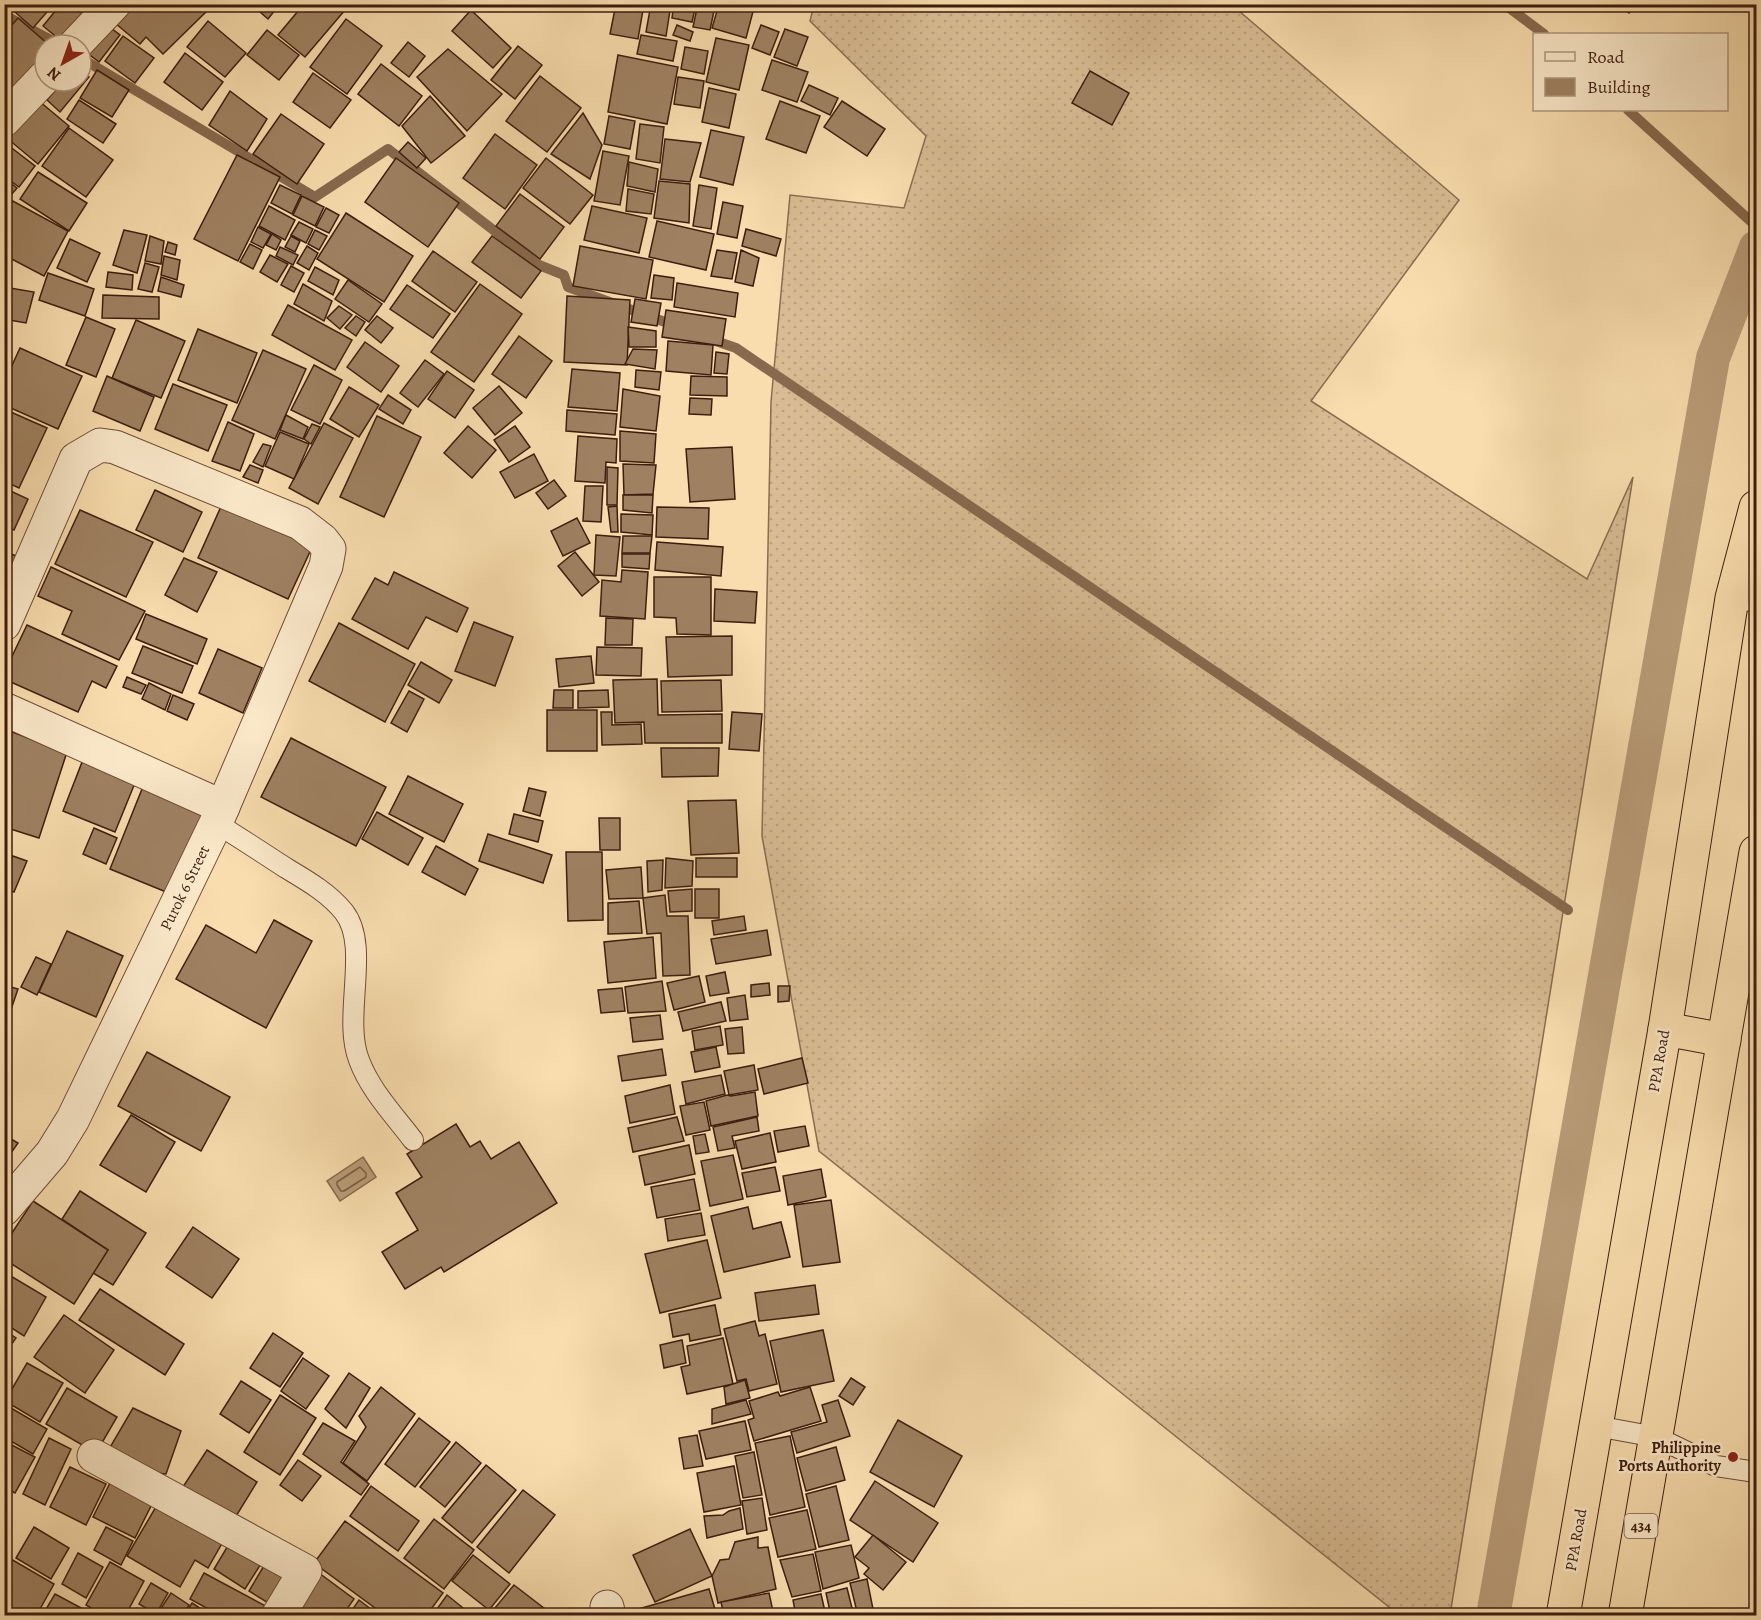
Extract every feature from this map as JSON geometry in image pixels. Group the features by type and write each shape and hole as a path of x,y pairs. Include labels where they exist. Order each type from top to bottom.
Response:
{"highway":[{"name":"PPA Road","path":"1563,1616 1665,1029 1744,601 1756,507"},
{"path":"1656,1437 1756,852"},
{"path":"1665,1029 1724,1040"},
{"name":"434","path":"1625,1616 1656,1437"}],"street":[{"path":"86,33 114,4"},
{"path":"4,120 33,90"},
{"name":"Purok 6 Street","path":"4,624 76,459 100,445 115,447 300,523 322,540 329,549 326,567 220,815 73,1119 52,1154 4,1209"},
{"path":"4,709 220,815"},
{"path":"94,1456 305,1571 278,1616"}],"lane":[{"path":"220,815 320,889 345,913 354,933 356,952 352,1017 358,1059 380,1097 413,1140"},
{"path":"1596,1426 1656,1437 1716,1466 1756,1472"}],"shaded area":[{"path":"814,5 1232,5 1459,200 1311,401 1587,579 1633,477 1450,1615 1399,1615 819,1151 762,836 771,402 790,195 904,208 926,136 810,21"}],"water":[{"path":"363,1157 376,1177 340,1201 327,1181"}],"building":[{"path":"6,4 54,4 33,28"},
{"path":"61,4 71,4 87,18 74,33 52,33 43,26"},
{"path":"132,4 211,4 212,6 163,54 146,37 140,44 115,23"},
{"path":"251,4 280,4 268,19"},
{"path":"304,4 338,4 345,10 305,57 278,35"},
{"path":"616,4 644,4 638,39 610,34"},
{"path":"651,4 671,4 666,36 646,32"},
{"path":"674,4 696,4 692,22 672,18"},
{"path":"719,4 755,4 746,38 712,28"},
{"path":"1616,4 1635,4 1629,13"},
{"path":"697,8 714,11 710,30 693,27"},
{"path":"471,10 511,48 493,68 452,31"},
{"path":"18,18 35,33 33,33 33,70 11,95 4,90 4,34"},
{"path":"346,19 382,46 347,94 310,67"},
{"path":"208,21 246,53 225,77 187,47"},
{"path":"107,25 120,35 99,62 93,57 93,43"},
{"path":"677,25 693,32 690,41 673,35"},
{"path":"761,25 779,32 770,55 752,48"},
{"path":"785,29 808,37 797,66 774,57"},
{"path":"267,30 299,55 279,80 247,55"},
{"path":"641,35 677,41 673,61 637,54"},
{"path":"123,36 154,58 135,83 105,61"},
{"path":"716,38 749,45 739,90 706,82"},
{"path":"408,42 425,56 409,77 391,63"},
{"path":"518,46 542,65 515,99 491,80"},
{"path":"685,47 708,51 704,74 681,69"},
{"path":"448,49 502,94 467,131 417,77"},
{"path":"185,53 223,82 202,110 164,82"},
{"path":"618,55 678,67 667,124 608,112"},
{"path":"772,60 808,72 797,102 762,90"},
{"path":"381,64 422,96 399,126 358,94"},
{"path":"97,70 129,90 112,117 80,98 83,93 93,93 93,77"},
{"path":"1090,71 1129,93 1112,125 1072,103"},
{"path":"313,73 351,100 330,128 293,102"},
{"path":"540,76 581,108 547,152 506,121"},
{"path":"678,77 704,81 700,108 674,104"},
{"path":"809,85 838,98 830,115 801,101"},
{"path":"709,88 736,94 729,128 702,122"},
{"path":"230,91 267,119 247,151 209,125"},
{"path":"53,93 76,93 60,112 47,100"},
{"path":"430,96 465,136 431,163 402,126"},
{"path":"79,100 116,124 103,143 67,119"},
{"path":"39,101 69,126 38,164 8,139"},
{"path":"780,101 820,116 806,153 766,139"},
{"path":"842,101 885,129 867,156 824,127"},
{"path":"583,113 602,145 590,179 551,154"},
{"path":"281,114 324,144 297,184 253,154"},
{"path":"609,116 635,121 630,149 604,144"},
{"path":"640,124 664,127 660,163 636,159"},
{"path":"69,128 113,160 86,197 42,166"},
{"path":"711,130 744,137 733,185 700,177"},
{"path":"495,134 537,165 505,209 463,178"},
{"path":"665,139 701,143 690,182 660,179"},
{"path":"4,142 35,166 19,187 4,176"},
{"path":"408,142 426,158 417,168 399,152"},
{"path":"603,151 629,156 620,205 594,201"},
{"path":"237,155 280,177 238,261 194,239"},
{"path":"396,158 459,203 428,247 365,202"},
{"path":"546,158 593,195 570,224 523,188"},
{"path":"629,162 658,169 655,192 627,186"},
{"path":"38,172 87,203 69,231 20,199"},
{"path":"4,178 17,188 5,202 4,202"},
{"path":"659,181 690,184 689,223 654,218"},
{"path":"280,185 301,195 292,214 271,203"},
{"path":"699,185 717,188 711,229 693,226"},
{"path":"628,189 654,194 651,214 626,211"},
{"path":"520,194 564,227 540,259 496,226"},
{"path":"302,196 324,207 315,226 293,215"},
{"path":"9,199 68,231 44,276 4,255 4,208"},
{"path":"723,202 743,206 737,238 717,234"},
{"path":"269,206 295,220 285,240 259,226"},
{"path":"592,206 647,218 639,253 584,240"},
{"path":"326,208 339,215 329,233 316,227"},
{"path":"346,213 413,256 384,302 317,259"},
{"path":"657,221 714,234 706,270 649,257"},
{"path":"299,222 313,229 306,243 291,235"},
{"path":"258,227 271,234 263,248 251,242"},
{"path":"746,229 781,239 776,256 742,246"},
{"path":"124,230 147,235 137,273 113,265"},
{"path":"315,230 327,236 319,250 308,244"},
{"path":"272,234 281,240 276,250 266,245"},
{"path":"150,236 164,241 161,264 145,261"},
{"path":"291,236 300,241 295,252 285,247"},
{"path":"492,236 541,271 521,298 472,262"},
{"path":"70,239 100,253 87,282 57,268"},
{"path":"168,242 177,245 175,255 165,252"},
{"path":"250,244 262,250 253,269 240,262"},
{"path":"307,246 318,253 309,270 297,263"},
{"path":"580,246 653,260 646,299 573,286"},
{"path":"280,247 298,255 293,265 276,256"},
{"path":"717,250 737,253 732,279 711,276"},
{"path":"741,250 759,258 753,286 735,282"},
{"path":"433,251 477,282 455,312 412,281"},
{"path":"270,255 288,264 277,282 260,272"},
{"path":"164,256 180,260 177,280 161,275"},
{"path":"145,263 159,267 152,292 138,289"},
{"path":"291,266 304,273 294,292 281,285"},
{"path":"315,267 339,280 333,295 308,281"},
{"path":"108,272 133,275 132,290 106,287"},
{"path":"48,273 94,289 85,316 39,300"},
{"path":"654,275 674,278 672,300 651,298"},
{"path":"161,277 184,285 181,297 158,291"},
{"path":"348,280 382,304 369,322 335,299"},
{"path":"677,283 738,293 735,317 674,307"},
{"path":"303,284 332,301 324,321 294,304"},
{"path":"480,284 522,314 474,382 431,352"},
{"path":"407,285 450,314 433,338 390,309"},
{"path":"4,287 34,292 26,323 4,319"},
{"path":"103,295 159,297 159,319 102,318"},
{"path":"567,296 630,300 627,365 564,362"},
{"path":"635,299 661,303 657,326 631,322"},
{"path":"288,305 352,340 335,370 272,335"},
{"path":"339,306 352,315 340,329 327,318"},
{"path":"666,310 726,319 722,346 662,337"},
{"path":"356,316 365,322 356,336 345,328"},
{"path":"377,316 393,328 381,343 365,330"},
{"path":"86,317 115,329 96,377 66,365"},
{"path":"136,320 185,341 161,398 112,378"},
{"path":"628,327 656,331 656,347 629,347"},
{"path":"198,329 257,353 237,403 178,380"},
{"path":"519,336 552,361 526,398 492,374"},
{"path":"668,341 713,345 711,375 666,371"},
{"path":"365,342 399,366 381,392 347,367"},
{"path":"20,348 82,376 58,429 4,405 4,383"},
{"path":"633,349 657,350 655,369 625,364"},
{"path":"263,350 306,369 275,439 232,420"},
{"path":"716,352 729,354 727,374 714,373"},
{"path":"425,360 444,374 418,407 400,393"},
{"path":"314,365 342,380 320,424 291,410"},
{"path":"572,369 620,373 617,411 568,407"},
{"path":"636,370 661,372 659,390 635,387"},
{"path":"447,371 474,390 455,418 428,399"},
{"path":"107,376 154,397 140,431 93,411"},
{"path":"691,376 727,377 727,396 690,395"},
{"path":"173,384 227,405 208,451 155,429"},
{"path":"499,386 522,413 495,435 473,408"},
{"path":"349,387 379,405 359,437 330,419"},
{"path":"623,389 660,396 656,431 620,427"},
{"path":"388,395 411,410 403,424 379,409"},
{"path":"690,398 712,399 711,415 689,414"},
{"path":"4,409 47,428 19,488 4,481"},
{"path":"567,410 617,414 615,435 566,431"},
{"path":"286,415 308,427 303,439 280,430"},
{"path":"377,416 421,437 384,517 340,497"},
{"path":"228,422 254,434 240,471 212,461"},
{"path":"324,423 353,438 318,504 289,488"},
{"path":"312,424 320,427 311,444 304,439"},
{"path":"468,426 496,450 472,478 444,453"},
{"path":"515,426 530,447 509,462 494,440"},
{"path":"620,431 656,434 654,463 620,461"},
{"path":"280,432 309,444 294,479 265,466"},
{"path":"578,436 617,439 616,463 606,462 605,483 575,481"},
{"path":"263,444 271,446 263,467 253,462"},
{"path":"732,447 735,499 690,502 686,449"},
{"path":"534,454 548,481 515,498 500,472"},
{"path":"623,464 656,465 653,494 624,495"},
{"path":"250,465 263,470 258,483 243,477"},
{"path":"607,467 618,468 617,505 607,505"},
{"path":"554,480 566,496 548,509 536,493"},
{"path":"585,486 603,486 601,522 583,521"},
{"path":"4,488 28,499 14,530 4,526"},
{"path":"155,490 202,512 183,552 136,530"},
{"path":"623,495 653,495 652,513 623,510"},
{"path":"223,502 314,543 288,599 198,558"},
{"path":"617,506 618,532 611,532 608,507"},
{"path":"657,507 709,508 708,539 656,537"},
{"path":"80,510 153,542 126,597 55,564"},
{"path":"621,514 653,515 652,535 621,532"},
{"path":"577,518 590,543 563,556 551,531"},
{"path":"596,535 620,537 616,576 594,575"},
{"path":"623,536 652,536 650,553 622,553"},
{"path":"657,542 723,547 721,576 655,570"},
{"path":"4,551 21,558 4,591"},
{"path":"575,552 599,582 582,596 558,566"},
{"path":"622,554 650,554 649,569 622,567"},
{"path":"184,558 217,572 197,612 165,595"},
{"path":"51,567 145,611 119,660 62,634 72,611 38,596"},
{"path":"622,570 648,572 645,619 600,616 602,580 621,582"},
{"path":"394,572 468,608 457,632 426,617 408,649 352,619 375,578 388,585"},
{"path":"654,577 711,577 711,635 677,634 676,618 654,617"},
{"path":"715,589 757,592 755,623 714,621"},
{"path":"146,614 207,639 197,664 136,639"},
{"path":"606,618 633,619 632,645 605,645"},
{"path":"474,622 513,637 495,686 455,671"},
{"path":"339,623 415,664 385,722 309,681"},
{"path":"27,625 117,666 106,688 92,681 78,712 4,679 4,673"},
{"path":"732,636 732,675 668,677 666,637"},
{"path":"143,646 193,666 182,693 132,673"},
{"path":"597,647 642,648 641,676 596,675"},
{"path":"218,649 262,668 243,713 199,693"},
{"path":"591,656 594,683 559,687 556,659"},
{"path":"421,662 452,680 439,703 408,685"},
{"path":"127,677 146,685 141,694 123,687"},
{"path":"657,679 658,715 722,714 722,743 645,743 644,722 615,723 613,680"},
{"path":"721,680 722,711 662,712 661,681"},
{"path":"149,683 171,694 165,710 142,699"},
{"path":"554,690 573,690 573,708 553,708"},
{"path":"608,690 609,707 578,708 578,691"},
{"path":"409,691 424,699 407,732 391,723"},
{"path":"173,695 194,704 187,720 167,711"},
{"path":"547,710 597,710 597,751 547,751"},
{"path":"601,712 612,712 612,725 641,724 642,744 602,745"},
{"path":"732,712 762,714 759,751 729,749"},
{"path":"4,729 67,752 39,838 4,827"},
{"path":"291,738 386,787 356,846 261,797"},
{"path":"661,748 719,748 718,776 662,777"},
{"path":"84,757 137,778 115,832 63,811"},
{"path":"408,776 463,804 444,842 389,814"},
{"path":"146,779 207,804 171,894 110,869"},
{"path":"529,788 546,792 540,816 523,811"},
{"path":"736,800 739,853 691,855 688,801"},
{"path":"377,812 423,838 408,865 362,839"},
{"path":"514,814 543,821 538,842 509,834"},
{"path":"599,818 620,818 620,850 600,850"},
{"path":"94,828 117,838 106,864 83,854"},
{"path":"488,834 552,855 543,883 479,861"},
{"path":"436,846 478,869 465,895 422,872"},
{"path":"566,852 602,852 603,920 568,921"},
{"path":"13,856 27,861 14,892 4,888 4,875"},
{"path":"666,858 693,861 692,886 665,888"},
{"path":"696,858 737,858 737,877 696,877"},
{"path":"663,860 662,890 648,892 647,861"},
{"path":"641,867 643,898 609,899 606,870"},
{"path":"692,889 692,911 670,912 668,891"},
{"path":"695,889 719,889 719,918 695,918"},
{"path":"665,895 667,916 688,916 690,975 663,976 661,933 647,934 643,898"},
{"path":"639,901 642,933 608,934 608,903"},
{"path":"744,916 746,930 714,935 712,921"},
{"path":"274,920 312,941 266,1028 176,979 206,925 256,953"},
{"path":"767,930 771,955 716,964 711,939"},
{"path":"67,931 123,956 96,1017 39,992"},
{"path":"653,937 656,978 608,983 604,942"},
{"path":"36,957 51,964 37,995 21,987"},
{"path":"725,972 729,993 710,996 706,976"},
{"path":"699,976 705,1002 674,1010 667,983"},
{"path":"662,981 666,1011 628,1013 625,987"},
{"path":"769,983 770,995 751,997 751,985"},
{"path":"4,985 18,989 4,1030"},
{"path":"778,986 790,986 789,1001 778,1002"},
{"path":"622,988 625,1011 601,1013 598,990"},
{"path":"745,995 748,1019 730,1021 727,998"},
{"path":"721,1002 726,1021 683,1031 678,1012"},
{"path":"660,1015 663,1039 633,1042 630,1018"},
{"path":"720,1026 723,1045 695,1050 692,1031"},
{"path":"742,1027 744,1053 728,1054 725,1029"},
{"path":"716,1047 720,1067 695,1072 691,1052"},
{"path":"662,1049 666,1075 622,1081 618,1056"},
{"path":"147,1052 230,1097 201,1151 118,1106"},
{"path":"802,1058 808,1083 764,1094 758,1069"},
{"path":"754,1065 758,1090 729,1095 724,1071"},
{"path":"721,1075 725,1094 686,1104 682,1082"},
{"path":"670,1085 675,1114 630,1123 625,1096"},
{"path":"755,1092 758,1116 711,1126 706,1101 727,1095"},
{"path":"704,1102 710,1130 686,1135 680,1106"},
{"path":"131,1115 175,1142 146,1192 100,1165"},
{"path":"677,1117 684,1141 633,1152 628,1128"},
{"path":"757,1117 759,1131 732,1136 735,1148 718,1151 713,1127"},
{"path":"456,1124 470,1147 480,1141 491,1159 519,1142 557,1203 444,1272 441,1267 405,1289 382,1252 418,1230 396,1193 422,1177 407,1154"},
{"path":"805,1126 809,1146 778,1152 774,1131"},
{"path":"770,1133 776,1162 742,1169 735,1141"},
{"path":"705,1134 709,1152 696,1154 693,1136"},
{"path":"4,1135 18,1143 4,1163"},
{"path":"689,1145 695,1174 645,1185 639,1156"},
{"path":"733,1155 743,1199 710,1206 701,1161"},
{"path":"775,1167 780,1191 747,1197 742,1173"},
{"path":"821,1169 826,1197 788,1205 783,1176"},
{"path":"694,1179 700,1210 657,1218 651,1187"},
{"path":"80,1191 146,1233 113,1285 93,1273 108,1250 62,1219"},
{"path":"831,1200 840,1262 803,1267 794,1205"},
{"path":"33,1201 108,1250 74,1304 4,1259 4,1245"},
{"path":"748,1207 753,1229 781,1222 790,1257 724,1272 711,1216"},
{"path":"701,1213 705,1235 668,1241 665,1219"},
{"path":"193,1227 239,1259 212,1298 166,1267"},
{"path":"707,1240 721,1298 660,1313 645,1254"},
{"path":"4,1272 46,1297 24,1336 4,1323"},
{"path":"815,1285 819,1314 759,1321 755,1293"},
{"path":"100,1289 184,1344 165,1375 79,1320"},
{"path":"715,1305 721,1335 690,1341 689,1334 673,1337 669,1314"},
{"path":"64,1315 114,1350 85,1393 34,1357"},
{"path":"755,1321 759,1336 765,1334 777,1384 749,1391 746,1379 737,1381 724,1329"},
{"path":"4,1330 16,1338 4,1355"},
{"path":"823,1330 834,1381 781,1392 770,1341"},
{"path":"273,1333 303,1353 280,1387 250,1368"},
{"path":"723,1338 733,1384 687,1394 681,1367 690,1365 687,1346"},
{"path":"682,1340 686,1363 664,1368 660,1345"},
{"path":"303,1358 329,1376 306,1409 281,1391"},
{"path":"27,1363 63,1383 40,1422 5,1401"},
{"path":"349,1373 370,1388 346,1428 325,1409"},
{"path":"851,1378 865,1387 853,1405 839,1396"},
{"path":"745,1380 750,1398 726,1404 724,1387"},
{"path":"241,1381 271,1400 249,1433 220,1414"},
{"path":"381,1387 415,1414 367,1481 343,1463 366,1427 359,1416"},
{"path":"810,1387 821,1421 754,1441 748,1420 754,1418 749,1401 778,1392 780,1396"},
{"path":"67,1388 117,1417 96,1453 46,1424"},
{"path":"280,1395 316,1418 280,1475 244,1452"},
{"path":"746,1400 751,1414 712,1424 712,1409"},
{"path":"838,1400 850,1436 797,1453 791,1432 827,1422 822,1405"},
{"path":"4,1404 47,1429 33,1454 4,1437"},
{"path":"133,1408 181,1431 166,1474 132,1471 109,1449"},
{"path":"419,1418 450,1442 415,1487 385,1464"},
{"path":"898,1420 962,1456 934,1507 870,1472"},
{"path":"745,1421 751,1450 706,1459 699,1431"},
{"path":"323,1423 355,1441 341,1462 369,1484 361,1495 303,1454"},
{"path":"697,1435 703,1466 684,1469 679,1438"},
{"path":"790,1436 805,1507 770,1515 755,1443"},
{"path":"49,1438 71,1449 45,1505 23,1494"},
{"path":"4,1441 35,1457 15,1493 4,1487"},
{"path":"456,1442 481,1463 445,1507 420,1487"},
{"path":"836,1447 845,1480 806,1491 797,1458"},
{"path":"207,1450 257,1482 230,1526 179,1493"},
{"path":"754,1452 762,1495 743,1498 735,1456"},
{"path":"298,1460 321,1476 302,1501 280,1485"},
{"path":"486,1465 516,1490 472,1543 442,1518"},
{"path":"734,1466 741,1505 704,1512 697,1473"},
{"path":"70,1467 106,1484 86,1525 50,1507"},
{"path":"113,1477 155,1498 135,1538 93,1517"},
{"path":"875,1481 938,1523 913,1562 850,1520"},
{"path":"371,1486 419,1521 398,1551 350,1516"},
{"path":"836,1486 849,1540 819,1547 806,1494"},
{"path":"523,1490 555,1515 509,1573 477,1547"},
{"path":"762,1498 767,1530 747,1534 742,1501"},
{"path":"160,1500 225,1538 208,1568 195,1560 180,1587 127,1556"},
{"path":"740,1508 743,1529 707,1538 704,1516 723,1515"},
{"path":"807,1510 816,1549 778,1557 769,1518"},
{"path":"434,1519 474,1550 444,1589 404,1558"},
{"path":"345,1521 443,1593 426,1616 386,1616 314,1563"},
{"path":"34,1527 69,1548 51,1579 16,1558"},
{"path":"106,1527 133,1541 121,1565 94,1550"},
{"path":"690,1529 712,1576 655,1602 633,1555"},
{"path":"873,1535 906,1562 883,1590 864,1574 869,1568 855,1557"},
{"path":"758,1537 758,1548 768,1547 776,1589 718,1603 712,1576 720,1560 729,1559 735,1542"},
{"path":"232,1539 264,1559 245,1589 214,1569"},
{"path":"851,1545 859,1578 823,1589 815,1552"},
{"path":"78,1553 103,1567 86,1598 62,1584"},
{"path":"813,1554 821,1591 792,1597 780,1560"},
{"path":"4,1555 54,1584 36,1616 4,1616"},
{"path":"473,1555 510,1584 489,1610 452,1581"},
{"path":"268,1559 292,1573 273,1606 249,1591"},
{"path":"110,1562 144,1581 125,1616 105,1616 86,1605"},
{"path":"315,1570 354,1599 342,1616 281,1616"},
{"path":"204,1573 273,1610 270,1616 221,1616 190,1599"},
{"path":"867,1579 874,1614 858,1616 850,1583"},
{"path":"151,1583 168,1593 156,1614 139,1604"},
{"path":"514,1585 545,1609 540,1616 490,1614"},
{"path":"847,1588 854,1616 831,1616 826,1593"},
{"path":"709,1589 717,1616 617,1615"},
{"path":"171,1593 189,1605 182,1616 156,1616"},
{"path":"769,1593 774,1616 724,1616 721,1602"},
{"path":"55,1594 96,1616 42,1616"},
{"path":"821,1594 826,1616 796,1616 793,1600"},
{"path":"447,1595 473,1616 432,1616"},
{"path":"359,1600 380,1616 348,1616"},
{"path":"192,1603 212,1616 184,1616"},
{"path":"137,1608 149,1616 132,1616"}],"waterway":[{"path":"1504,4 1543,33"},
{"path":"4,15 38,33"},
{"path":"93,65 315,197 388,149 539,265 564,275 568,287 676,326"},
{"path":"1629,111 1756,226"},
{"path":"1493,1616 1713,358 1756,247"},
{"path":"710,339 736,348 1568,910"}],"place":[{"name":"Philippine Ports Authority","path":"1733,1457"}]}
